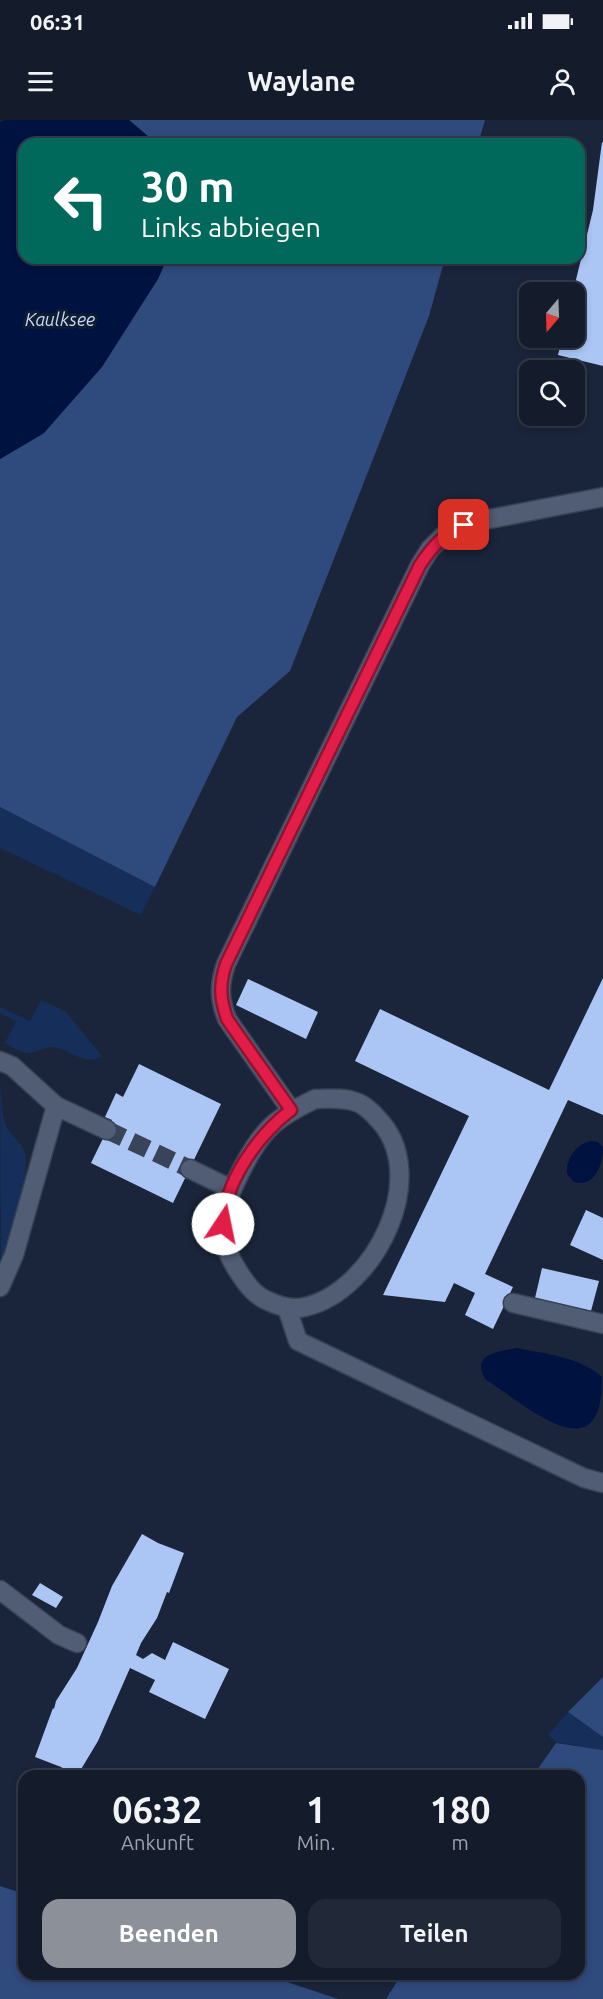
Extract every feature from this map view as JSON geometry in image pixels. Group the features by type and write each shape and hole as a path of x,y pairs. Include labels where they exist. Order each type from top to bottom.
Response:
{"lane":[{"path":"291,1110 227,1019 220,991 222,977 226,964 420,565 430,549 443,536 464,525 603,497"},
{"path":"0,1061 12,1066 56,1106 107,1130"},
{"path":"339,1098 357,1102 373,1113 387,1128 396,1148 401,1170 399,1193 391,1222 367,1262 348,1283 328,1297 305,1307 287,1308 262,1298 248,1286 232,1263 225,1242 223,1224 224,1208 231,1189 248,1156 274,1123 291,1110 315,1099 339,1098"},
{"path":"0,1287 15,1255 56,1106"},
{"path":"190,1170 231,1189"},
{"path":"513,1303 603,1324"},
{"path":"287,1308 298,1341 584,1478 603,1483"},
{"path":"0,1590 59,1635 77,1643"}],"shaded area":[{"path":"129,120 485,120 480,138 150,138"},
{"path":"164,264 443,264 429,316 290,671 237,717 155,887 0,807 0,459 44,433 158,279"},
{"path":"0,807 155,887 141,915 0,848"},
{"path":"41,1000 66,1012 102,1056 90,1060 84,1059 54,1047 26,1053 5,1043 16,1021 0,1013 0,1007 30,1021"},
{"path":"0,1086 4,1121 24,1150 26,1164 22,1194 1,1270"},
{"path":"603,1677 603,1737 568,1712"},
{"path":"568,1712 603,1737 603,1750 556,1742 548,1735"},
{"path":"556,1743 603,1750 603,1999 386,1999 398,1980 585,1980 585,1770 537,1770"},
{"path":"0,1886 18,1892 18,1980 281,1980 338,1999 0,1999"}],"water":[{"name":"Kaulksee","path":"5,120 129,120 150,138 18,138 18,264 164,264 158,279 102,367 44,433 0,459 0,122"},
{"path":"591,1141 598,1142 603,1147 599,1167 592,1178 587,1181 574,1182 567,1174 570,1158 581,1145"},
{"path":"517,1348 573,1361 584,1365 602,1377 599,1407 590,1424 575,1429 558,1425 539,1416 486,1380 481,1364 484,1359 488,1355"}],"building":[{"path":"602,142 603,366 558,355 560,348 585,348 585,282 575,282 580,264 585,264 585,243 593,210"},
{"path":"603,978 603,1115 568,1100 485,1274 513,1287 493,1329 465,1315 475,1293 454,1283 445,1302 383,1295 469,1116 355,1061 380,1009 549,1090"},
{"path":"248,979 318,1012 306,1039 236,1005"},
{"path":"139,1064 221,1104 173,1203 91,1163 112,1120 105,1117 116,1093 123,1097"},
{"path":"586,1210 603,1218 603,1260 570,1245"},
{"path":"542,1268 599,1281 591,1311 535,1298"},
{"path":"142,1534 184,1553 169,1593 167,1592 157,1618 136,1655 143,1659 152,1653 165,1660 173,1642 229,1669 205,1719 149,1692 155,1680 130,1668 98,1741 81,1770 66,1770 35,1757 56,1701 77,1668 112,1586"},
{"path":"40,1583 63,1597 56,1608 32,1595"}],"tunnel":[{"path":"107,1130 190,1169"}],"route":[{"path":"223,1224 224,1208 248,1156 274,1123 291,1110 227,1019 220,991 226,964 420,565 430,549 443,536 464,525"}]}
